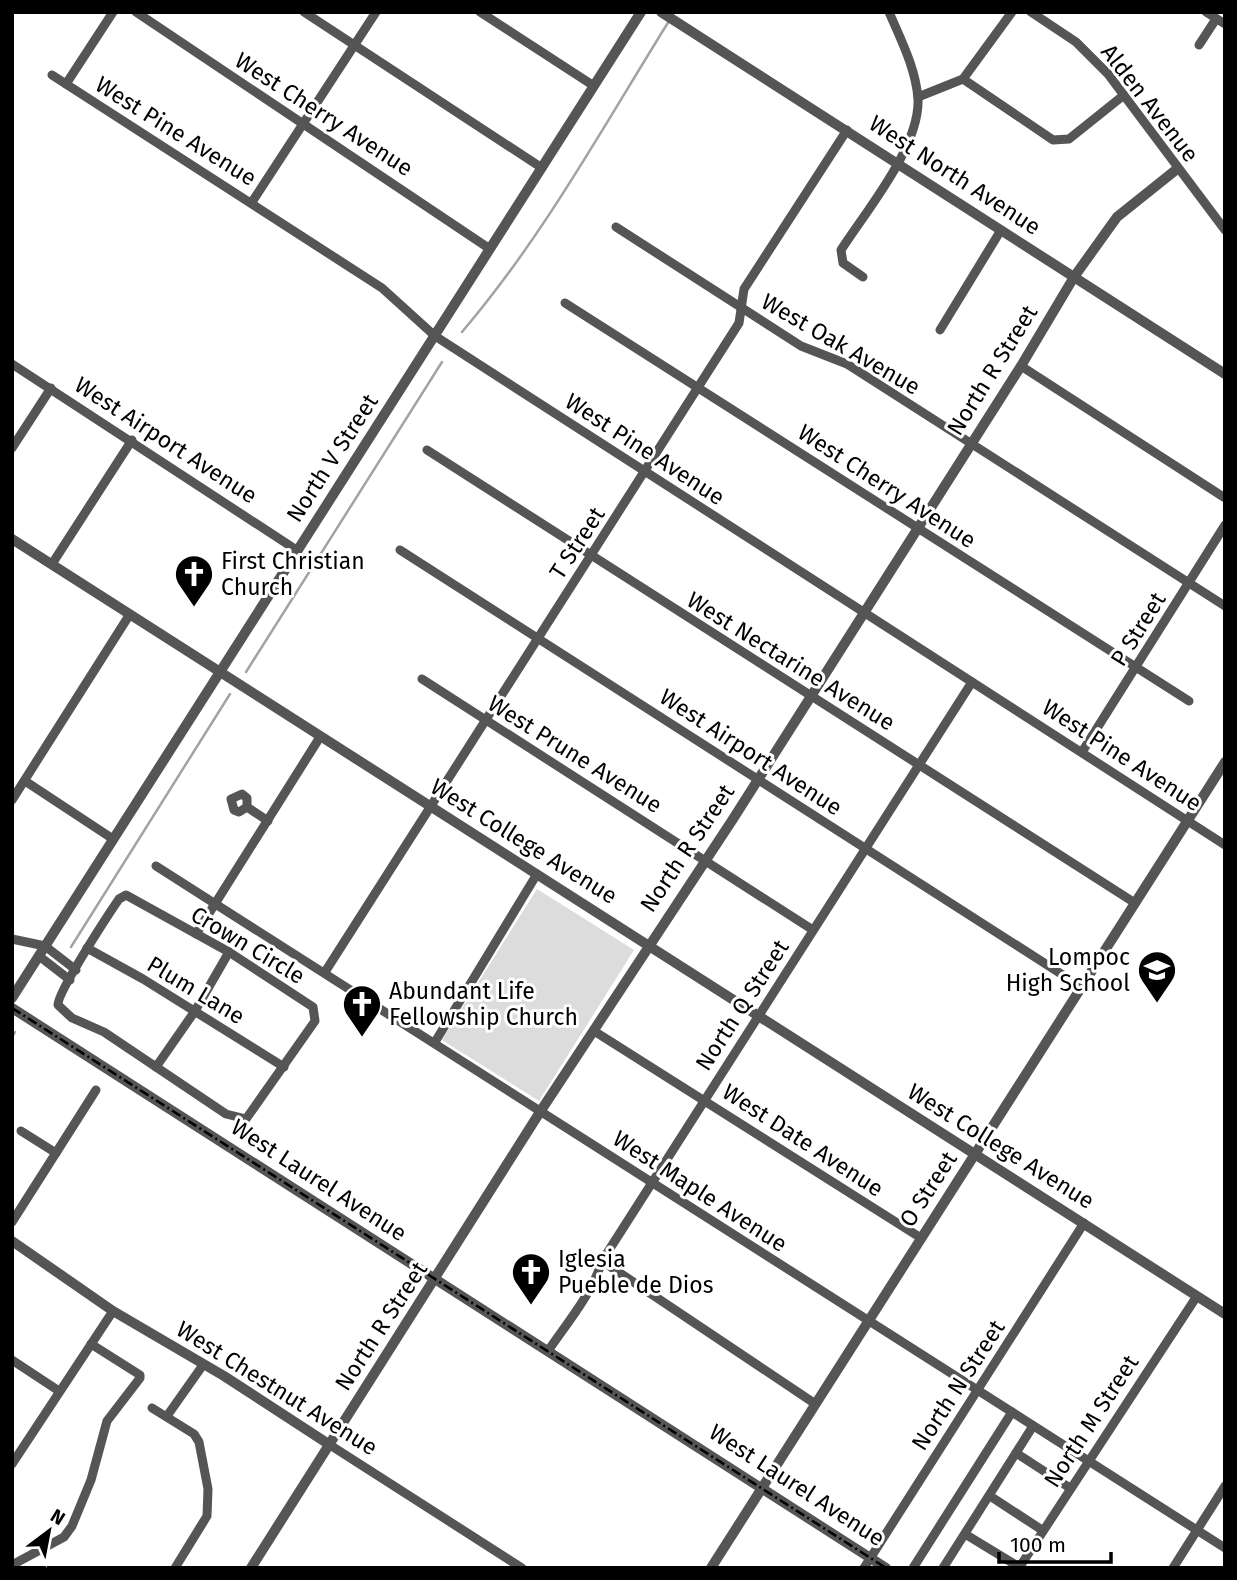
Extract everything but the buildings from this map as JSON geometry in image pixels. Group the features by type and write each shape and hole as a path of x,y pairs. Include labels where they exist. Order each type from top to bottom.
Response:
{"street":[{"path":"66,84 113,12"},
{"name":"West Cherry Avenue","path":"136,12 491,248"},
{"path":"150,21 156,12"},
{"path":"304,12 542,168"},
{"path":"252,202 376,12"},
{"path":"480,12 594,86"},
{"name":"North V Street","path":"12,998 641,12"},
{"name":"West North Avenue","path":"661,12 1225,374"},
{"path":"863,277 843,263 841,250 897,163 915,124 918,97 907,55 889,12"},
{"path":"918,97 963,79 1013,12"},
{"name":"Alden Avenue","path":"1031,12 1076,42 1102,67 1225,230"},
{"path":"1199,45 1221,22 1206,12"},
{"name":"West Pine Avenue","path":"52,75 382,288 435,336 1225,845"},
{"path":"963,79 1053,140 1060,141 1069,139 1124,95"},
{"name":"T Street","path":"325,972 739,323 744,289 846,130"},
{"name":"North R Street","path":"251,1568 540,1112 706,860 918,529 1021,366 1074,276 1117,217 1177,169"},
{"name":"West Oak Avenue","path":"616,227 801,346 847,364 1225,606"},
{"path":"940,330 1001,230"},
{"name":"West Cherry Avenue","path":"565,303 1189,701"},
{"name":"West Airport Avenue","path":"12,364 298,551"},
{"path":"1021,366 1225,498"},
{"path":"12,448 51,388"},
{"path":"52,564 132,440"},
{"name":"West Nectarine Avenue","path":"427,450 591,558 1135,903"},
{"name":"P Street","path":"1082,751 1225,525"},
{"name":"West College Avenue","path":"12,539 1225,1314"},
{"name":"West Airport Avenue","path":"400,550 1080,986"},
{"path":"12,800 130,614"},
{"name":"West Prune Avenue","path":"422,680 813,930"},
{"name":"North Q Street","path":"548,1351 598,1275 602,1261 757,1016 972,681"},
{"path":"196,934 320,737"},
{"name":"O Street","path":"711,1568 1225,762"},
{"path":"24,781 113,839"},
{"path":"247,807 268,821"},
{"name":"West Maple Avenue","path":"156,866 216,901 540,1112 1225,1548"},
{"path":"435,1042 537,874"},
{"name":"Crown Circle","path":"126,895 229,952 313,1007 315,1021 246,1119 226,1114 104,1032 63,1012 57,1001 87,948 119,899 126,895"},
{"path":"12,939 42,951 76,970"},
{"name":"Plum Lane","path":"87,948 284,1067"},
{"path":"42,951 70,980"},
{"path":"156,1067 195,1011 229,952"},
{"name":"West Laurel Avenue","path":"12,1008 886,1568"},
{"name":"West Date Avenue","path":"594,1031 921,1238"},
{"path":"12,1222 96,1090"},
{"path":"21,1131 56,1153"},
{"name":"North N Street","path":"864,1568 1084,1223"},
{"name":"West Chestnut Avenue","path":"12,1241 113,1311 203,1365 522,1568"},
{"path":"602,1261 814,1403"},
{"name":"North M Street","path":"1019,1568 1087,1460 1197,1296"},
{"path":"12,1464 113,1311"},
{"path":"12,1564 64,1536 72,1526 91,1480 107,1421 140,1378 141,1375 91,1343"},
{"path":"12,1360 59,1391"},
{"path":"167,1416 203,1365"},
{"path":"152,1408 194,1434 199,1442 210,1503 202,1525 175,1568"},
{"path":"913,1568 1012,1412"},
{"path":"947,1566 1033,1426"},
{"path":"1017,1453 1070,1488"},
{"path":"1173,1568 1225,1486"},
{"path":"990,1496 1042,1530"},
{"path":"965,1534 1019,1568"}],"shaded area":[{"path":"537,889 634,950 539,1101 442,1040"}],"waterway":[{"path":"462,332 546,220 669,21"},
{"path":"246,672 442,362"},
{"path":"71,947 230,694"},
{"path":"12,1037 15,1032"}],"railway":[{"path":"12,1008 886,1568"}],"place":[{"name":"First Christian Church","path":"194,608"},
{"name":"Lompoc High School","path":"1157,1004"},
{"name":"Abundant Life Fellowship Church","path":"362,1038"},
{"name":"Iglesia Pueble de Dios","path":"531,1306"}]}
